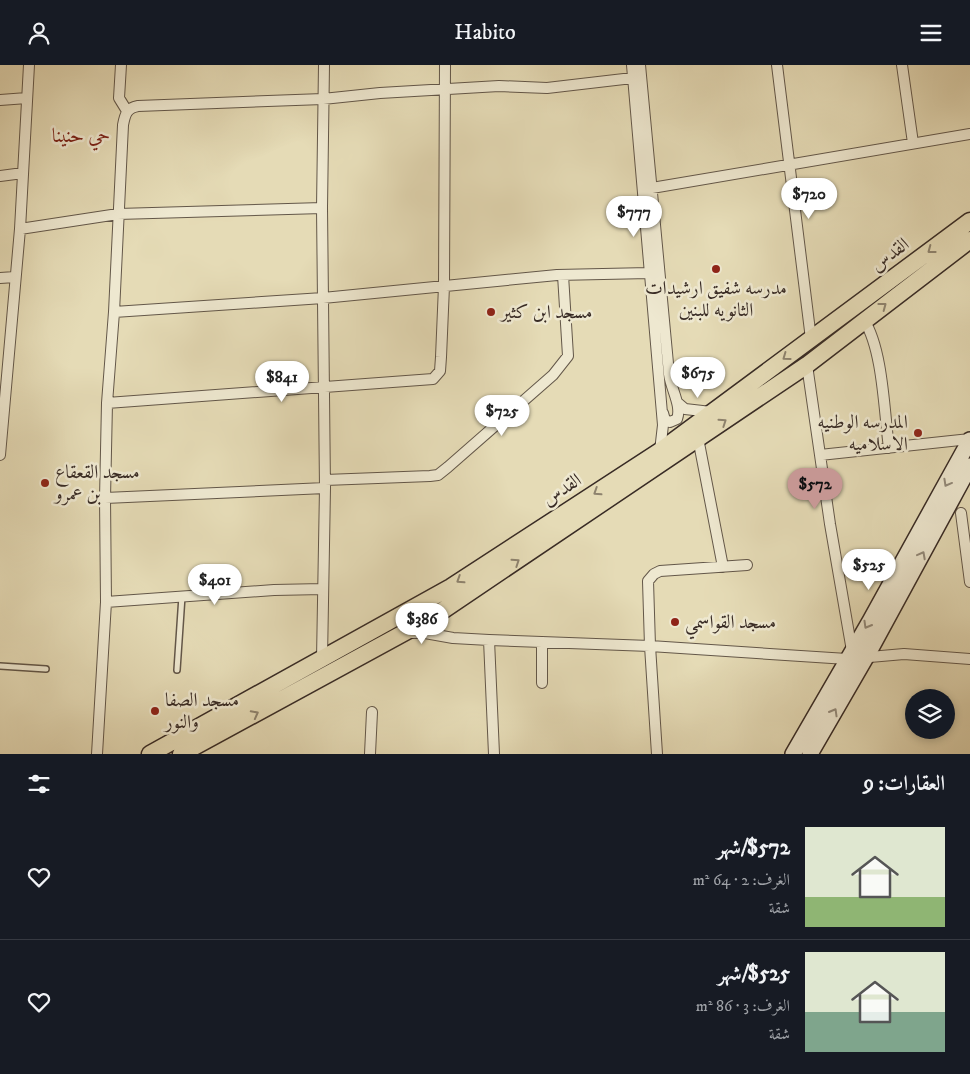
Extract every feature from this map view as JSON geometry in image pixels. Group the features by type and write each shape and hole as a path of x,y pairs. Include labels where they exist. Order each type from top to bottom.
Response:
{"main road":[{"name":"القدس","path":"150,754 451,587 660,451 970,221"},
{"name":"القدس","path":"189,752 434,617 806,365 970,240"},
{"path":"810,754 855,656 970,440"},
{"path":"793,754 945,513 970,467"}],"street":[{"path":"0,455 4,344 15,277 20,229 29,65"},
{"path":"121,65 119,98 127,111"},
{"path":"322,659 325,484 322,208 324,65"},
{"path":"107,403 433,379 437,376 440,371 442,357 444,286 445,65"},
{"path":"632,65 637,77 646,189 670,385 678,403 678,416 674,421 670,422 665,420 662,410"},
{"path":"637,77 640,65"},
{"path":"777,65 811,339"},
{"path":"902,65 913,143"},
{"path":"97,754 106,601 105,498 107,403 114,312 123,125 127,111 131,107 138,106 323,99 380,93 499,86 547,87 637,77"},
{"path":"0,100 27,98"},
{"path":"646,189 970,134"},
{"path":"0,176 23,173"},
{"path":"646,189 649,273 663,425 660,451"},
{"path":"20,229 118,214 322,208"},
{"path":"114,312 323,298 563,275 649,273"},
{"path":"105,498 438,475 553,375 568,356 563,275"},
{"path":"0,278 15,277"},
{"path":"864,320 871,331 876,348 889,448"},
{"path":"806,365 855,656"},
{"path":"678,403 685,409 711,412"},
{"path":"698,438 723,567"},
{"path":"820,455 970,440"},
{"path":"945,513 966,513 970,582"},
{"path":"657,754 647,586 651,577 660,571 747,565"},
{"path":"106,601 322,589"},
{"path":"434,617 435,625 441,635"},
{"path":"404,633 425,633 489,640 855,656 904,654 970,659"},
{"path":"489,640 494,754"},
{"path":"542,642 542,683"},
{"path":"370,754 372,712"}],"lane":[{"path":"177,670 182,596"},
{"path":"0,666 46,669"}],"place":[{"name":"مدرسه شفيق ارشيدات الثانويه للبنين","path":"716,269"},
{"name":"مسجد ابن كثير","path":"491,312"},
{"name":"المدرسه الوطنيه الاسلاميه","path":"918,433"},
{"name":"مسجد القعقاع بن عمرو","path":"45,483"},
{"name":"مسجد القواسمي","path":"675,622"},
{"name":"مسجد الصفا والنور","path":"155,711"}],"district":[{"name":"حي حنينا","path":"81,136"}]}
